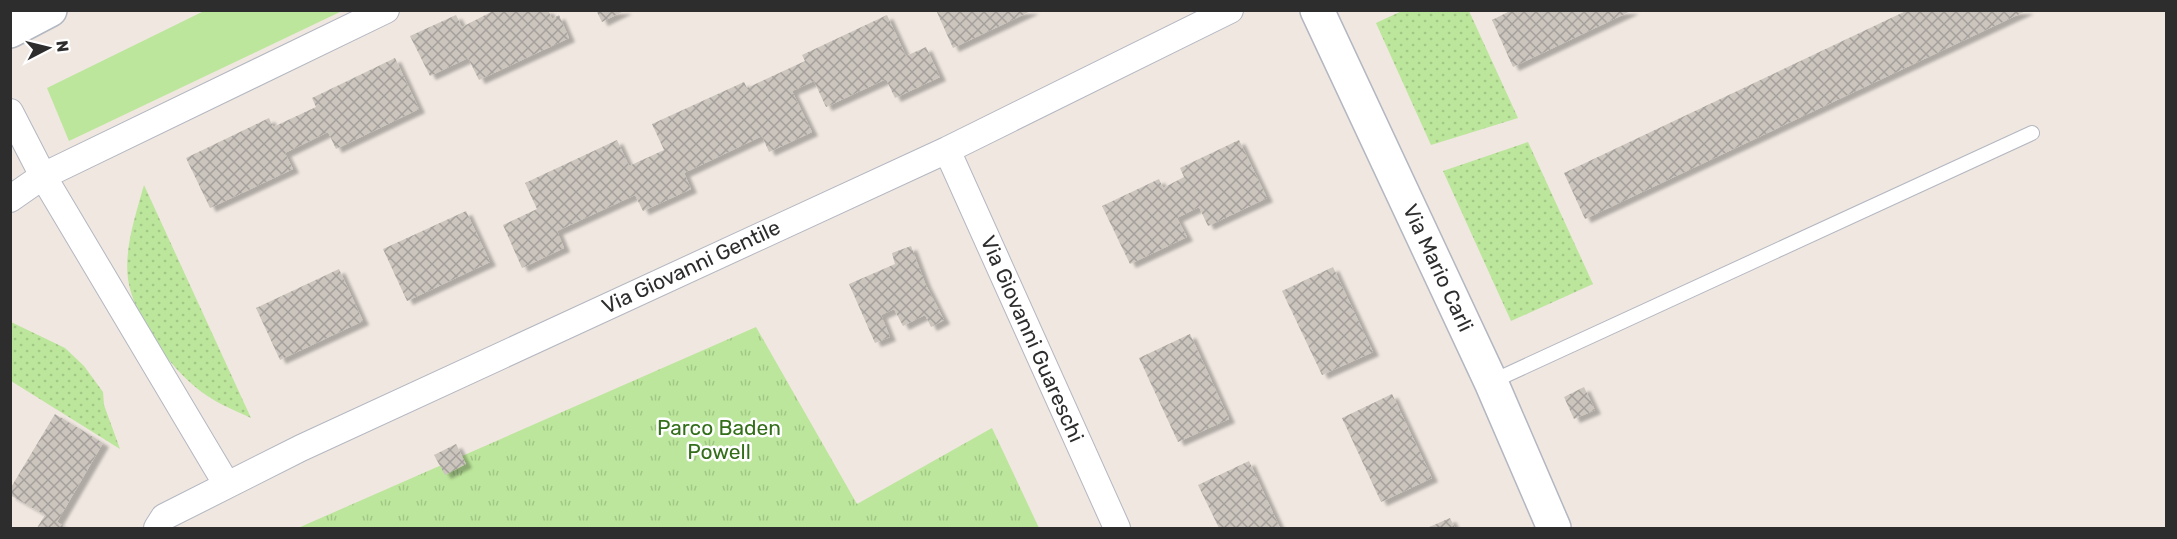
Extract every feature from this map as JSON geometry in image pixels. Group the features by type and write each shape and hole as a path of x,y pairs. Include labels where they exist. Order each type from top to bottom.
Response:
{"street":[{"path":"10,31 50,10"},
{"path":"10,198 43,176 386,10"},
{"name":"Via Giovanni Gentile","path":"157,528 164,517 301,448 947,150 1230,10"},
{"name":"Via Mario Carli","path":"1317,10 1491,382 1554,528"},
{"path":"10,111 43,176 227,485"},
{"name":"Via Giovanni Guareschi","path":"947,150 1117,528"}],"lane":[{"path":"1491,382 2032,132"}],"green space":[{"path":"1404,10 1469,11 1518,118 1431,145 1376,23"},
{"path":"204,11 342,11 69,141 47,88"},
{"path":"1528,142 1593,284 1511,321 1443,171"},
{"path":"144,185 251,418 216,401 193,385 168,359 138,311 128,279 127,267 132,231"},
{"path":"11,322 65,348 84,366 103,392 104,405 120,449 11,381"},
{"name":"Parco Baden Powell","path":"756,327 857,504 992,428 1039,528 298,528"}],"building":[{"path":"495,10 548,10 552,19 559,15 569,38 479,80 468,58 430,76 410,36 456,15 462,27"},
{"path":"596,10 626,10 602,22"},
{"path":"936,10 1033,10 953,48"},
{"path":"1512,10 1633,10 1513,67 1492,20"},
{"path":"1908,10 2028,10 1585,219 1564,173"},
{"path":"887,15 906,56 926,47 940,77 895,98 886,79 826,107 814,81 792,91 812,132 769,152 762,136 684,173 691,189 643,211 635,195 557,231 564,248 522,268 503,225 537,209 525,183 617,140 629,166 664,150 652,124 744,82 747,88 805,61 802,55"},
{"path":"395,58 419,109 336,149 328,132 285,153 293,169 210,208 186,158 269,118 273,127 316,107 312,98"},
{"path":"1239,140 1267,198 1208,226 1199,207 1177,218 1187,237 1130,264 1102,206 1159,179 1163,188 1184,177 1180,168"},
{"path":"466,211 490,262 407,301 383,249"},
{"path":"911,246 925,283 944,320 931,327 925,315 903,326 894,309 881,315 890,337 875,343 849,284 895,264 892,253"},
{"path":"1333,267 1373,352 1322,375 1282,291"},
{"path":"339,269 363,321 280,360 256,308"},
{"path":"1190,334 1229,419 1178,442 1139,358"},
{"path":"1584,387 1595,410 1574,419 1564,397"},
{"path":"1392,394 1432,478 1381,502 1342,418"},
{"path":"55,414 103,443 57,522 67,528 37,528 45,515 10,495 10,489"},
{"path":"456,444 466,464 445,475 434,455"},
{"path":"1249,461 1280,528 1219,528 1198,485"},
{"path":"1450,518 1455,528 1427,528"}]}
